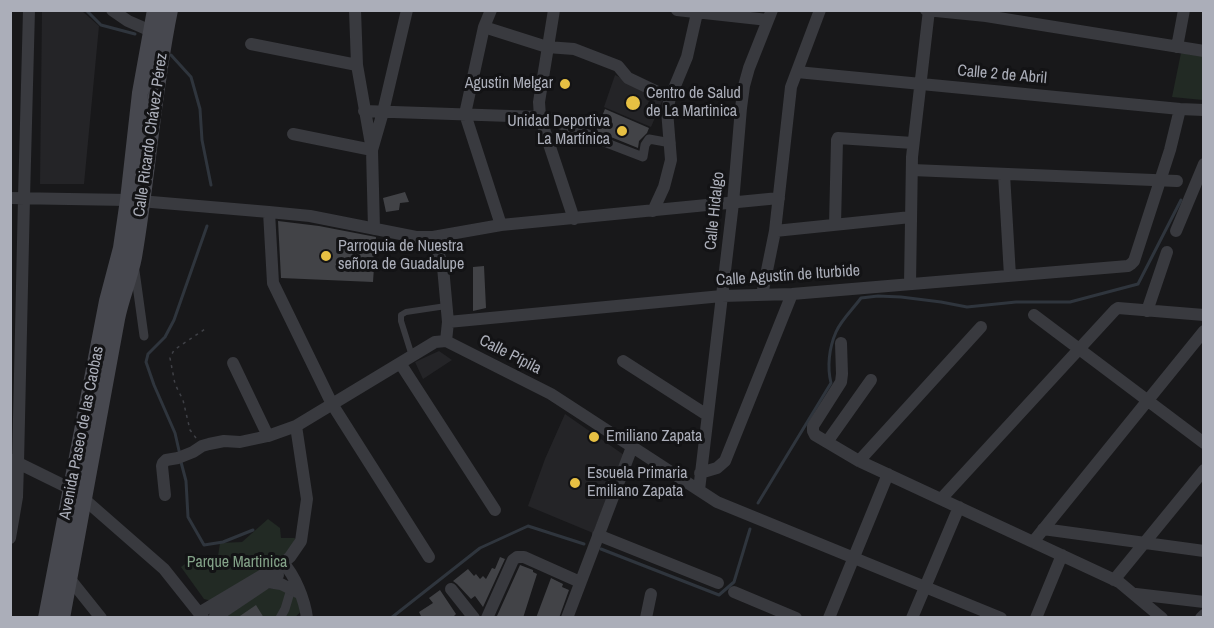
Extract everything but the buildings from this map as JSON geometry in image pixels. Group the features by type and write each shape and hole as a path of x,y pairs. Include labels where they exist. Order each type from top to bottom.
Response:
{"main road":[{"name":"Calle Ricardo Chávez Pérez","path":"133,260 135,201 154,41 155,10"},
{"name":"Calle Ricardo Chávez Pérez","path":"154,41 170,10"},
{"name":"Calle Ricardo Chávez Pérez","path":"121,248 135,201"},
{"name":"Avenida Paseo de las Caobas","path":"62,618 69,578 77,494 107,301 121,248"},
{"name":"Avenida Paseo de las Caobas","path":"46,618 133,260"}],"street":[{"path":"10,538 17,497 14,461 30,10"},
{"path":"112,10 154,41"},
{"path":"355,10 357,65 372,150 374,229"},
{"path":"372,150 406,10"},
{"path":"491,10 484,27 465,114 501,225"},
{"path":"554,10 539,102 540,117 574,219"},
{"path":"677,10 697,13 770,15"},
{"path":"762,295 775,231 791,87 820,10"},
{"path":"1178,47 1184,10"},
{"path":"910,284 913,143 928,11 986,16 1203,51"},
{"path":"652,211 664,187 671,160 667,110 669,98 687,57 697,13"},
{"name":"Calle Hidalgo","path":"699,490 733,202 744,86 770,15"},
{"path":"484,27 547,47 574,49 618,66 628,78 669,98"},
{"path":"251,44 357,65"},
{"name":"Calle 2 de Abril","path":"797,72 1203,110"},
{"path":"1160,180 1180,109"},
{"path":"364,111 540,117 551,119 643,158 649,139 670,143"},
{"path":"293,135 372,150"},
{"path":"835,225 838,138 913,143"},
{"path":"1176,231 1203,164"},
{"path":"912,170 1177,180"},
{"path":"1004,174 1010,276"},
{"name":"Calle Agustín de Iturbide","path":"448,322 722,296 792,294 1131,264 1134,261 1160,180"},
{"path":"10,198 135,201 269,212 310,216 416,237 433,237 501,225 779,198"},
{"path":"269,212 273,283 332,404 429,557"},
{"path":"775,231 911,217"},
{"path":"165,495 163,463 165,460 178,458 197,449 224,441 240,442 297,426 435,342 446,341 448,322 443,267 433,237"},
{"path":"1147,311 1167,252"},
{"path":"133,260 144,336"},
{"path":"700,473 717,468 725,461 792,294"},
{"path":"941,499 1115,310 1118,308 1203,315"},
{"path":"1034,315 1203,442"},
{"path":"859,461 981,327"},
{"path":"1033,542 1203,331"},
{"name":"Calle Pípila","path":"446,341 551,394 717,502 1001,618"},
{"path":"841,343 841,382 813,426 815,435 859,461 1114,580 1136,594 1162,618"},
{"path":"623,361 707,415"},
{"path":"234,363 268,436"},
{"path":"400,363 495,510"},
{"path":"826,442 871,380"},
{"path":"214,618 268,582 287,563 300,541 307,499 297,426"},
{"path":"567,618 632,447"},
{"path":"14,461 77,494 164,569 201,615 287,563"},
{"path":"1114,580 1203,470"},
{"path":"829,618 888,474"},
{"path":"912,618 959,507"},
{"path":"1043,529 1203,551"},
{"path":"598,535 718,583"},
{"path":"1036,618 1062,555"},
{"path":"487,618 513,560 518,557 524,557 580,582"},
{"path":"287,563 296,592 306,606 307,618"},
{"path":"69,578 101,618"},
{"path":"268,582 281,584 296,592"},
{"path":"451,590 474,618"},
{"path":"280,618 296,592"},
{"path":"734,592 796,618"},
{"path":"646,618 651,594"},
{"path":"1136,594 1203,602"}],"lane":[{"path":"412,356 401,315 406,312 447,306"}],"path":[{"path":"197,449 183,400 175,384 170,358 174,350 205,329"}],"shaded area":[{"path":"42,11 82,11 99,26 84,184 40,184"},
{"name":"Centro de Salud de La Martinica","path":"615,75 663,99 651,127 604,107"},
{"path":"439,351 452,360 423,379 415,362"},
{"name":"Escuela Primaria Emiliano Zapata","path":"565,414 624,455 593,533 528,506"}],"green space":[{"path":"1181,53 1203,56 1203,100 1172,97"},
{"name":"Parque Martinica","path":"268,519 280,528 281,538 295,538 294,547 288,554 212,601 204,599 181,567 193,558 217,563 220,543 242,542"},
{"path":"278,588 297,598 304,609 295,617 224,618 266,589"}],"waterway":[{"path":"86,10 101,25 135,34"},
{"path":"171,55 191,77 200,109 202,140 211,185"},
{"path":"758,503 831,383 830,351 836,332 861,298 901,297 967,307 1016,302 1070,302 1138,284 1181,200"},
{"path":"180,455 175,433 146,362 148,354 165,337 174,320 207,226"},
{"path":"181,462 186,481 188,517 204,545 223,542 253,530"},
{"path":"391,618 480,548 528,526 584,544"},
{"path":"601,549 719,595 734,582 750,529"}],"place":[{"name":"Agustin Melgar","path":"565,84"},
{"name":"Centro de Salud de La Martinica","path":"633,103"},
{"name":"Unidad Deportiva La Martínica","path":"622,131"},
{"name":"Parroquia de Nuestra señora de Guadalupe","path":"326,256"},
{"name":"Emiliano Zapata","path":"594,437"},
{"name":"Escuela Primaria Emiliano Zapata","path":"575,483"}]}
